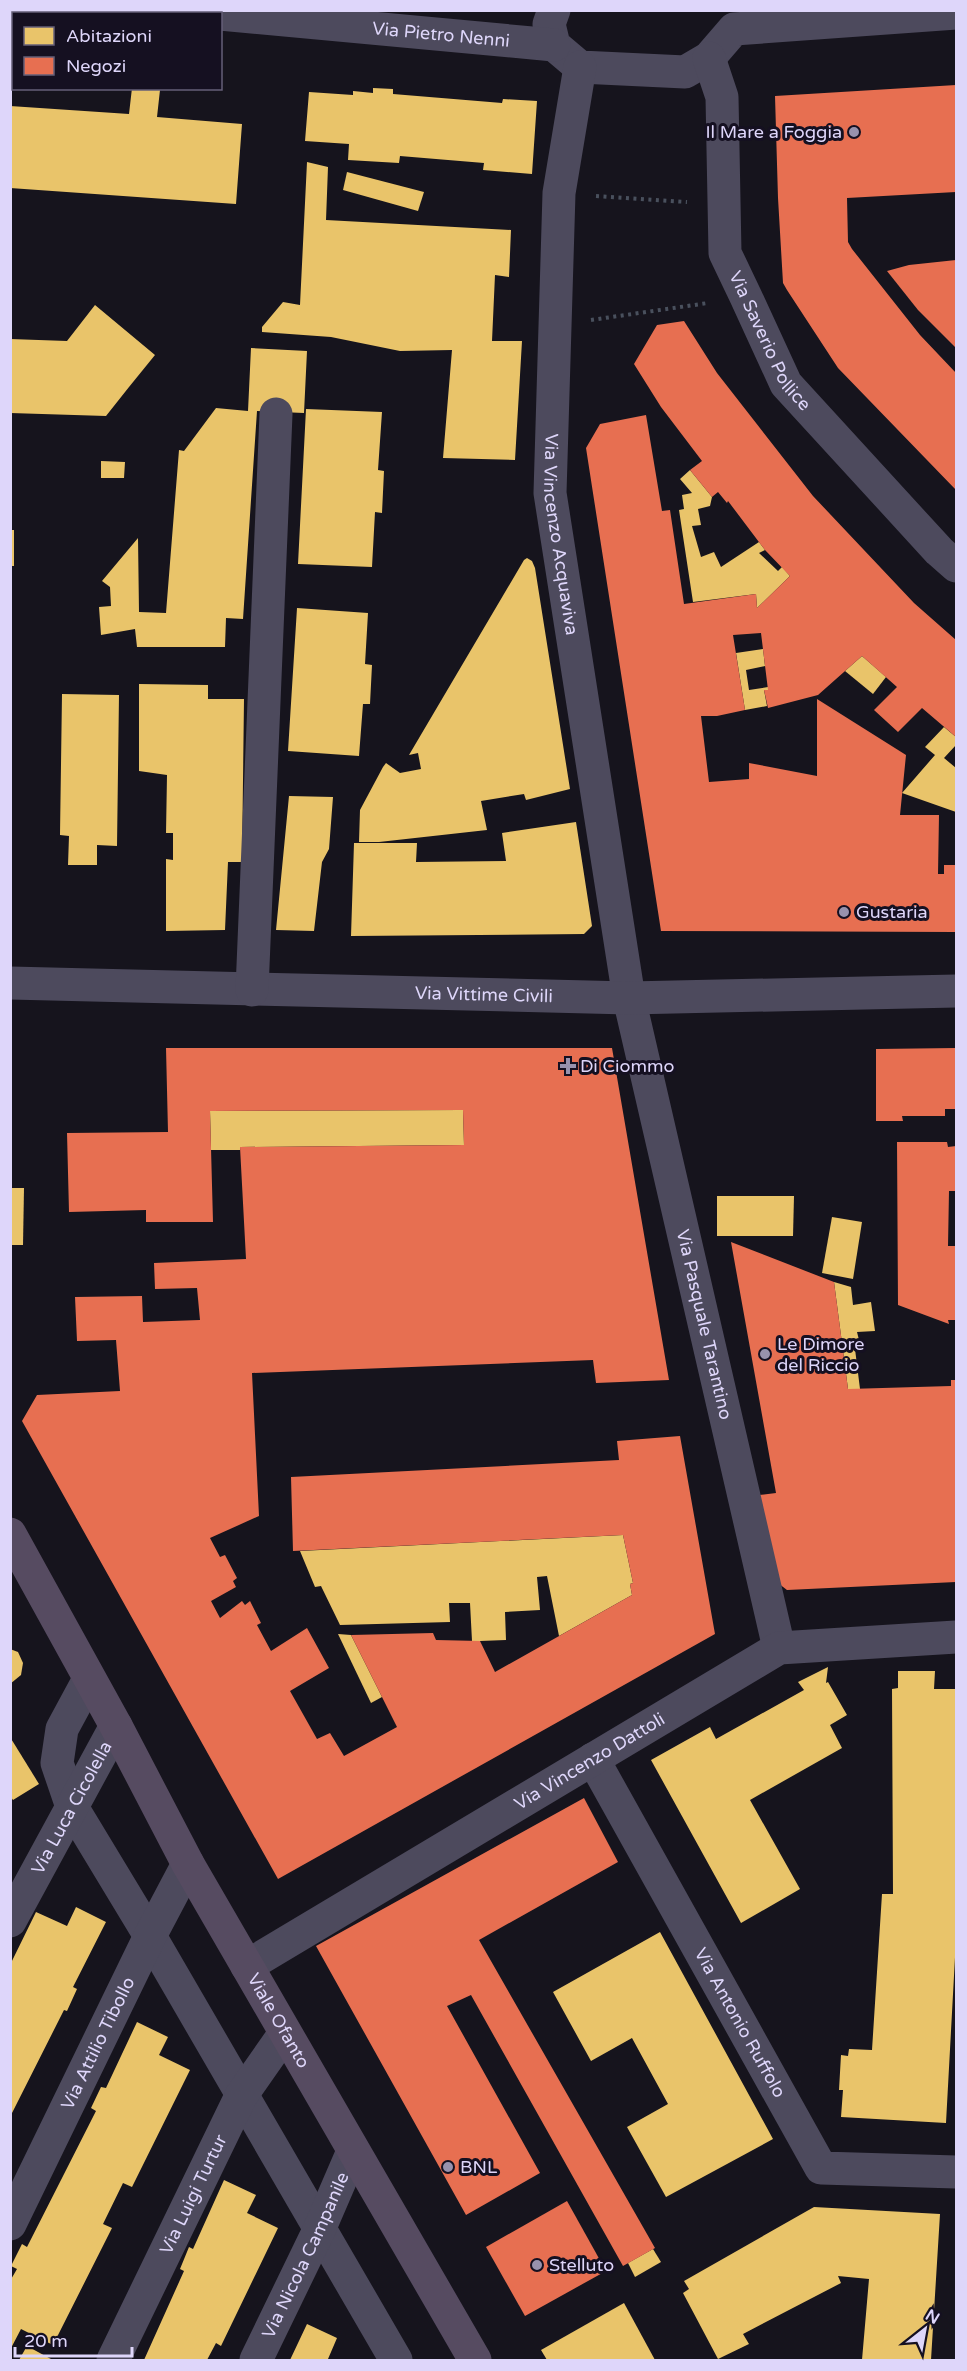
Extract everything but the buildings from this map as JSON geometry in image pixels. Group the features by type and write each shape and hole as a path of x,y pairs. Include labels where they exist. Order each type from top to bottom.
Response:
{"main road":[{"name":"Viale Ofanto","path":"10,1534 116,1726 188,1864 475,2361"}],"street":[{"path":"182,10 198,12"},
{"path":"554,10 549,24 554,45 580,67 685,72 709,58 729,20 957,13"},
{"name":"Via Pietro Nenni","path":"222,14 554,45"},
{"name":"Via Saverio Pollice","path":"709,58 722,97 725,253 786,384 939,551 957,566"},
{"name":"Via Vincenzo Acquaviva","path":"580,67 559,193 550,493 629,998"},
{"path":"252,990 276,414"},
{"name":"Via Vittime Civili","path":"10,983 629,998 957,991"},
{"name":"Via Pasquale Tarantino","path":"629,998 779,1648"},
{"name":"Via Vincenzo Dattoli","path":"247,1966 779,1648 957,1638"},
{"path":"89,1679 62,1730 57,1762 72,1808 150,1936 396,2361"},
{"name":"Via Luca Cicolella","path":"10,1921 116,1726"},
{"name":"Via Antonio Ruffolo","path":"593,1760 821,2168 957,2172"},
{"name":"Via Attilio Tibollo","path":"10,2224 150,1936 188,1864"},
{"name":"Via Luigi Turtur","path":"113,2361 241,2096 285,2033"},
{"name":"Via Nicola Campanile","path":"256,2361 319,2230 353,2151"}],"path":[{"path":"559,193 724,205"},
{"path":"555,325 746,297"}],"place":[{"name":"Il Mare a Foggia","path":"854,132"},
{"name":"Gustaria","path":"844,912"},
{"name":"Di Ciommo","path":"568,1066"},
{"name":"Le Dimore del Riccio","path":"765,1354"},
{"name":"BNL","path":"448,2167"},
{"name":"Stelluto","path":"537,2265"}]}
